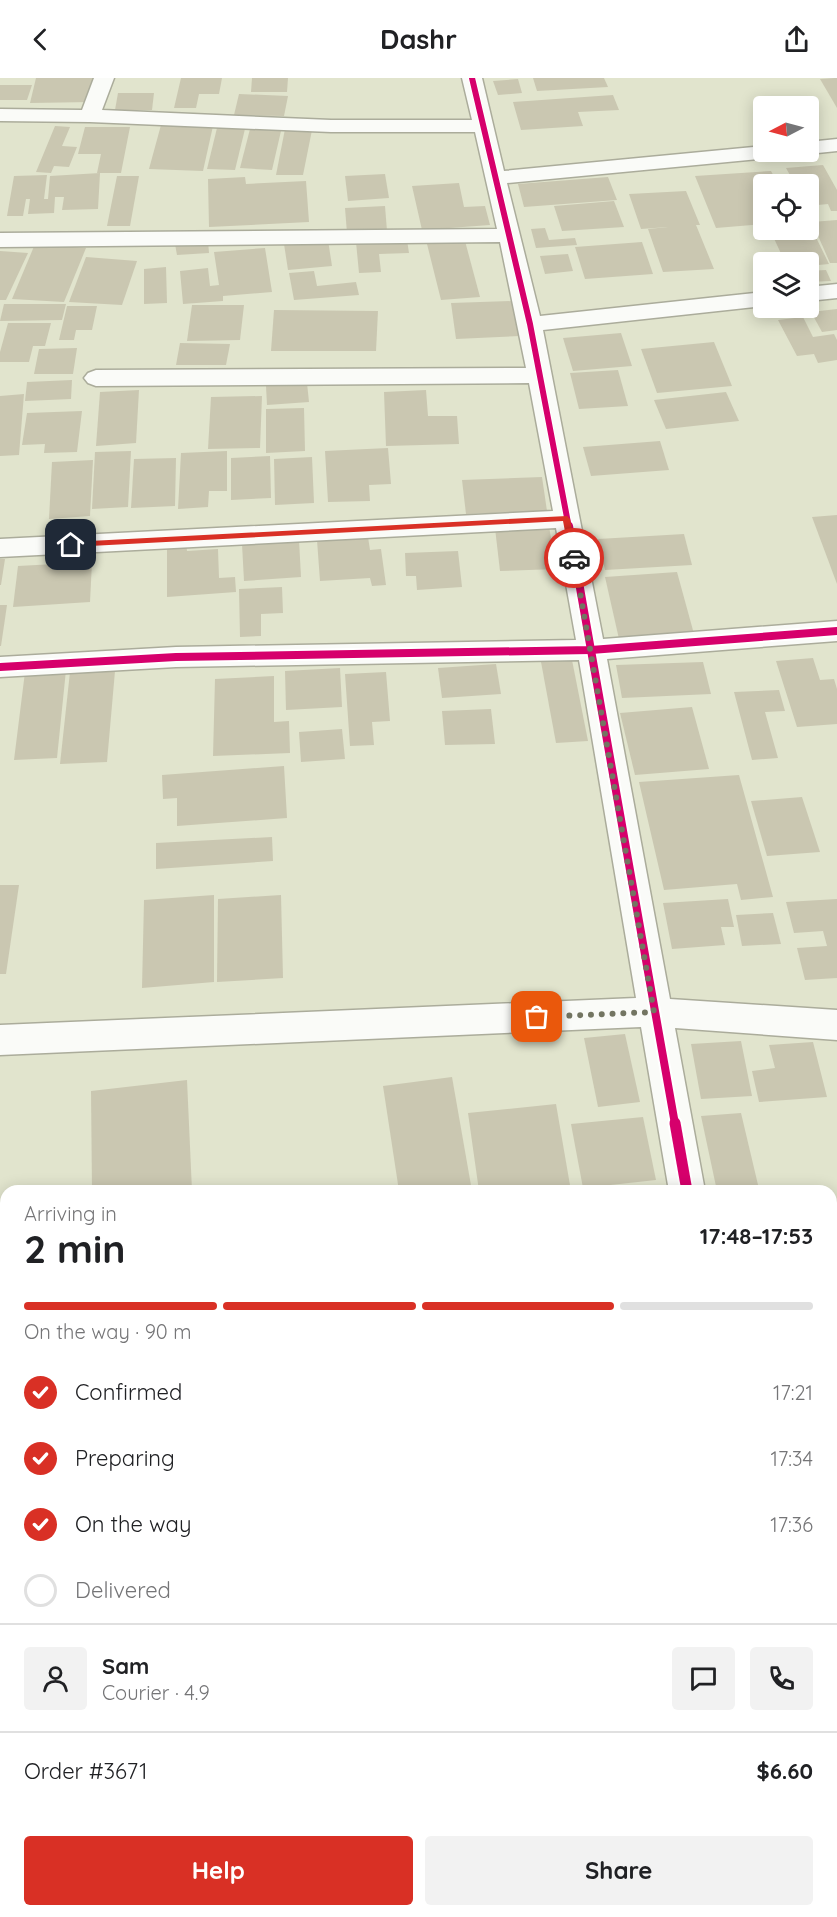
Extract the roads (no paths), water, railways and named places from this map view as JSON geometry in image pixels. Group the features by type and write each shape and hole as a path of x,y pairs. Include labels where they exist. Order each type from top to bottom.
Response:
{"street":[{"path":"90,116 104,78"},
{"path":"472,78 531,324 686,1185"},
{"path":"0,115 90,116 331,126 484,126"},
{"path":"819,147 837,145"},
{"path":"496,178 753,154"},
{"path":"0,240 510,236"},
{"path":"819,293 837,291"},
{"path":"531,324 753,300"},
{"path":"96,378 539,375"},
{"path":"0,548 567,519"},
{"path":"0,667 176,657 591,650 837,631"},
{"path":"0,1040 654,1012 837,1025"}]}
